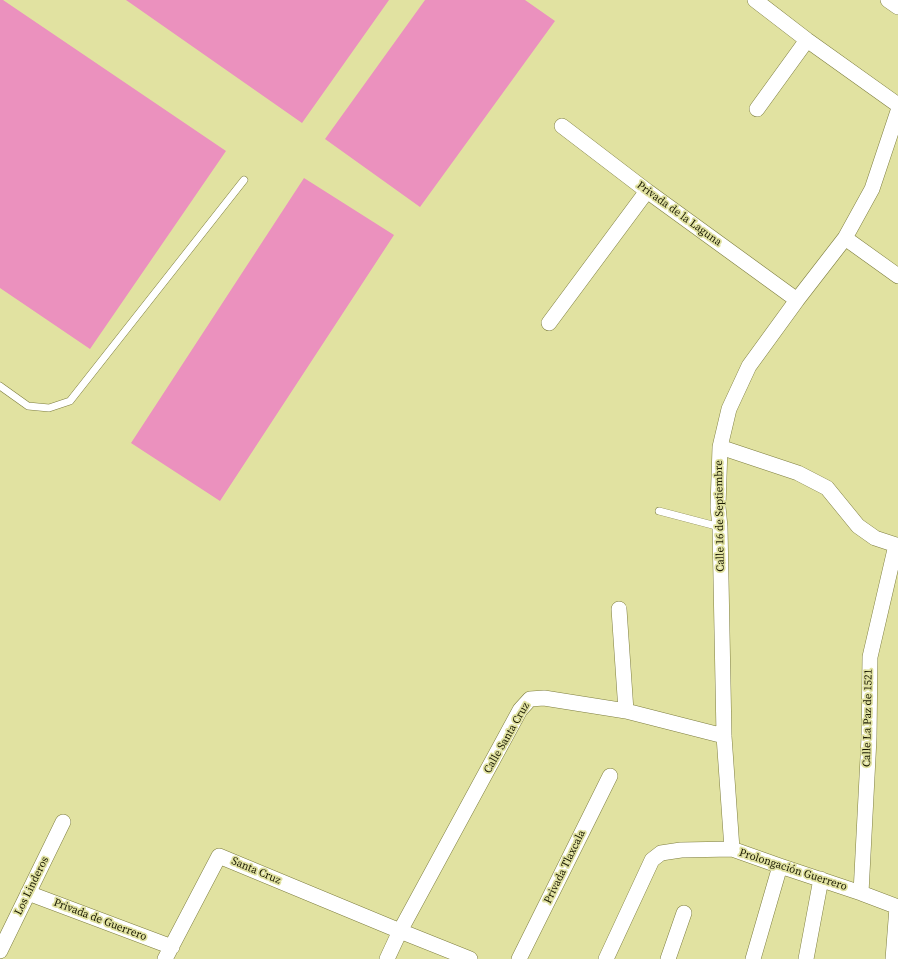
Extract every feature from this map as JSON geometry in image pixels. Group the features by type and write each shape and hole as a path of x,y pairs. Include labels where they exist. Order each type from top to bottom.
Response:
{"street":[{"path":"755,0 807,40 898,105"},
{"path":"888,0 898,7"},
{"path":"757,109 807,40"},
{"name":"Calle 16 de Septiembre","path":"732,850 724,736 720,527 718,507 720,446 729,409 749,366 845,238 872,189 893,143 898,111"},
{"name":"Privada de la Laguna","path":"562,126 647,191 797,300"},
{"path":"549,323 647,191"},
{"path":"845,238 898,276"},
{"path":"720,446 798,472 827,488 858,526 875,538 897,545"},
{"name":"Calle La Paz de 1521","path":"861,893 869,738 870,657 897,545"},
{"path":"619,609 626,711"},
{"name":"Calle Santa Cruz","path":"400,931 520,710 530,699 544,698 626,711 724,736"},
{"name":"Privada Tlaxcala","path":"519,959 610,776"},
{"name":"Los Linderos","path":"0,951 63,822"},
{"name":"Prolongación Guerrero","path":"606,959 652,860 661,853 681,850 732,850 821,879 898,907"},
{"name":"Santa Cruz","path":"168,953 219,856 400,931"},
{"path":"753,959 780,866"},
{"path":"806,959 821,879"},
{"name":"Privada de Guerrero","path":"28,893 168,953"},
{"path":"893,959 898,907"},
{"path":"668,959 684,913"},
{"path":"387,959 400,931 470,959"}],"lane":[{"path":"0,386 28,406 49,408 70,401 244,180"},
{"path":"659,511 720,527"}],"shaded area":[{"path":"0,0 3,0 226,151 90,349 0,288"},
{"path":"126,0 389,0 302,123"},
{"path":"425,0 525,0 555,21 420,207 325,139"},
{"path":"304,178 394,235 220,501 131,443"}]}
